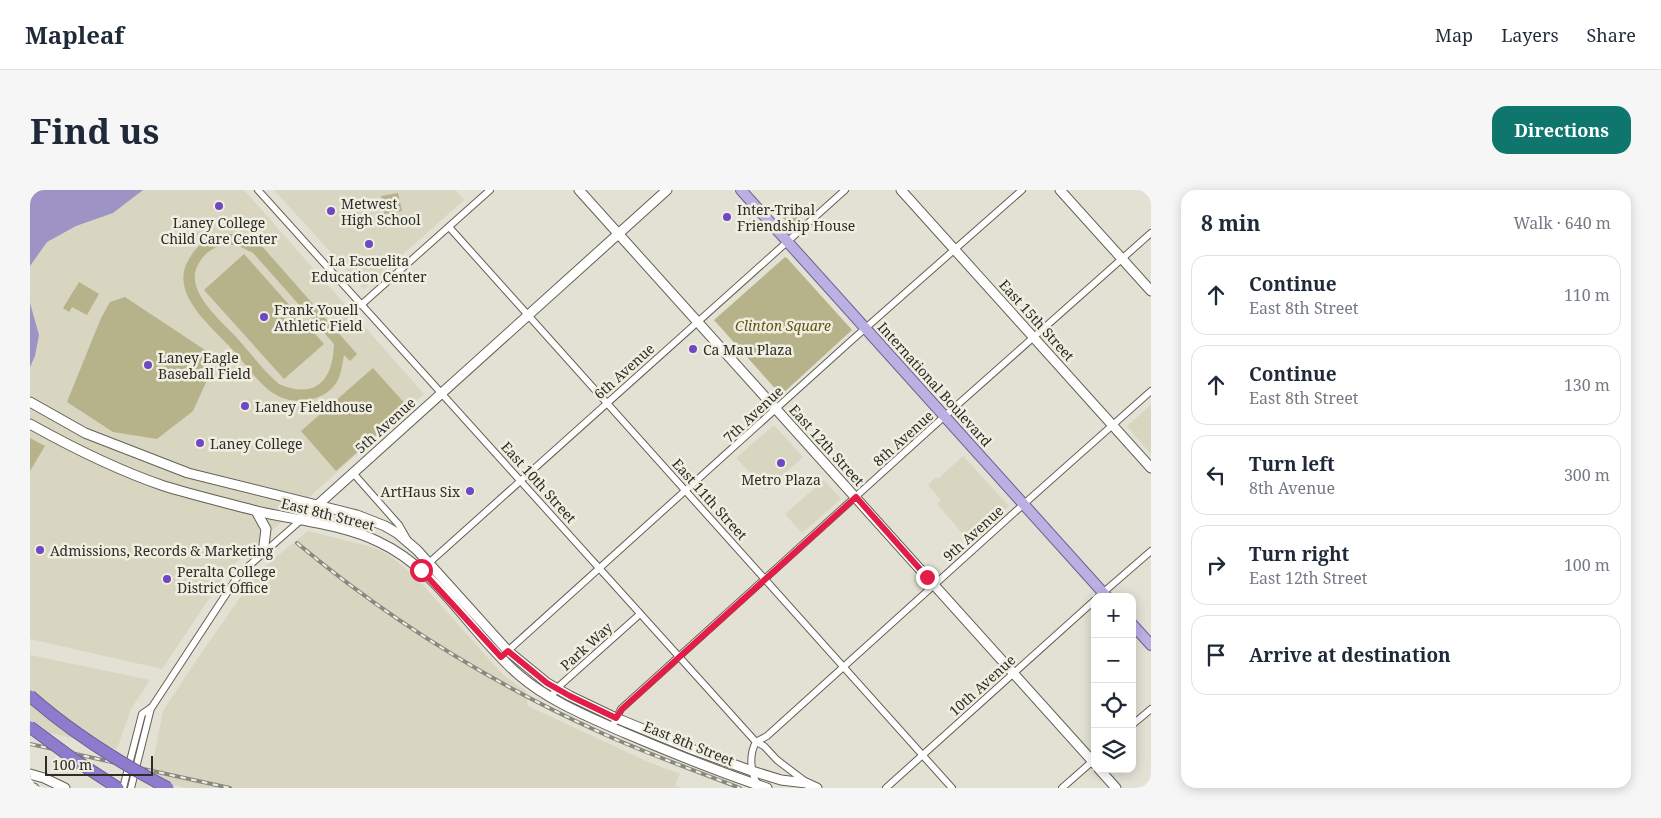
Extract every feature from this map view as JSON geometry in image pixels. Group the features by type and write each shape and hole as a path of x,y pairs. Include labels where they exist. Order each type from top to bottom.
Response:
{"highway":[{"path":"30,696 100,749 168,788"},
{"path":"30,727 78,763 118,788"}],"main road":[{"name":"East 12th Street","path":"579,190 1091,759"},
{"name":"5th Avenue","path":"301,520 527,314 667,190"},
{"name":"International Boulevard","path":"742,190 1024,504 1101,593"},
{"name":"East 15th Street","path":"901,190 1151,468"},
{"path":"1060,190 1151,291"},
{"name":"East 8th Street","path":"30,402 86,433 188,473 372,520 409,542 429,562 520,676 551,698 612,727 762,787"},
{"name":"East 8th Street","path":"30,424 97,459 163,485 256,511 366,536 378,541 401,554 421,570 504,654 556,689 616,718 694,750 781,780 806,784 817,788"},
{"path":"256,511 266,529 263,553"},
{"path":"1136,628 1151,645"},
{"path":"1103,773 1116,788"},
{"path":"30,774 65,788"},
{"path":"30,787 34,788"}],"street":[{"name":"East 10th Street","path":"258,190 756,742 764,746 777,760 803,779 806,784"},
{"path":"361,305 490,190"},
{"name":"6th Avenue","path":"421,570 845,190"},
{"name":"7th Avenue","path":"504,654 1022,190"},
{"name":"East 11th Street","path":"449,227 952,788"},
{"name":"8th Avenue","path":"612,727 622,709 1151,233"},
{"name":"9th Avenue","path":"756,742 767,736 1151,391"},
{"name":"East 8th Street","path":"353,473 399,525 409,542"},
{"name":"5th Avenue","path":"131,788 152,707 236,579 301,520"},
{"path":"1105,593 1151,551"},
{"name":"10th Avenue","path":"886,788 1091,604"},
{"name":"Park Way","path":"551,698 556,689 640,614"},
{"name":"5th Avenue","path":"123,788 142,714 152,707"},
{"path":"1136,721 1151,708"},
{"path":"756,742 752,754 752,771 762,787"},
{"path":"1062,788 1091,764"}],"shaded area":[{"name":"Laney College","path":"30,190 244,190 424,394 229,569 162,669 30,639"},
{"path":"30,190 143,190 113,213 76,226 47,242 30,266"},
{"name":"La Escuelita Education Center","path":"274,190 456,190 464,200 364,289"},
{"path":"30,303 39,335 35,356 30,367"},
{"path":"1151,405 1151,454 1127,426"},
{"name":"Metro Plaza","path":"774,425 803,457 766,490 736,458"},
{"path":"963,456 1009,506 969,541 937,504 941,500 928,485 936,477 938,479"},
{"path":"824,480 841,499 802,533 785,514"},
{"path":"308,531 382,551 415,576 503,675 526,691 528,706 646,761 680,774 675,786 682,788 187,788 149,780 163,711 257,573"},
{"path":"30,655 150,680 131,709 117,749 30,728"}],"green space":[{"path":"398,193 402,211 384,214 381,196"},
{"path":"785,207 793,209 799,207 805,214 792,225 789,225 778,212"},
{"path":"221,234 240,234 260,244 357,354 350,361 344,355 338,380 327,392 304,401 280,397 273,393 257,378 195,308 184,284 184,272 195,250 206,240","holes":["223,245 237,245 253,253 334,344 330,368 320,384 303,390 279,384 214,314 199,294 195,273 201,259 215,248"]},
{"name":"Frank Youell Athletic Field","path":"244,254 324,344 284,379 204,290"},
{"name":"Clinton Square","path":"785,257 852,330 780,394 714,320"},
{"path":"79,282 99,294 87,315 72,307 69,312 63,308"},
{"name":"Laney Eagle Baseball Field","path":"125,297 217,358 193,411 157,439 113,432 67,402 101,318 110,302"},
{"path":"373,368 408,407 336,471 301,431"},
{"path":"30,438 45,446 30,471"}],"railway":[{"path":"297,543 403,623 516,691 613,738 740,788"},
{"path":"30,744 230,788"}],"place":[{"name":"Laney College Child Care Center","path":"219,206"},
{"name":"Metwest High School","path":"331,211"},
{"name":"Inter-Tribal Friendship House","path":"727,217"},
{"name":"La Escuelita Education Center","path":"369,244"},
{"name":"Frank Youell Athletic Field","path":"264,317"},
{"name":"Ca Mau Plaza","path":"693,349"},
{"name":"Laney Eagle Baseball Field","path":"148,365"},
{"name":"Laney Fieldhouse","path":"245,406"},
{"name":"Laney College","path":"200,443"},
{"name":"Metro Plaza","path":"781,463"},
{"name":"ArtHaus Six","path":"470,491"},
{"name":"Admissions, Records & Marketing","path":"40,550"},
{"name":"Peralta College District Office","path":"167,579"}],"route":[{"path":"421,570 501,657 508,651 547,683 616,718 622,709 856,497 927,577"}]}
